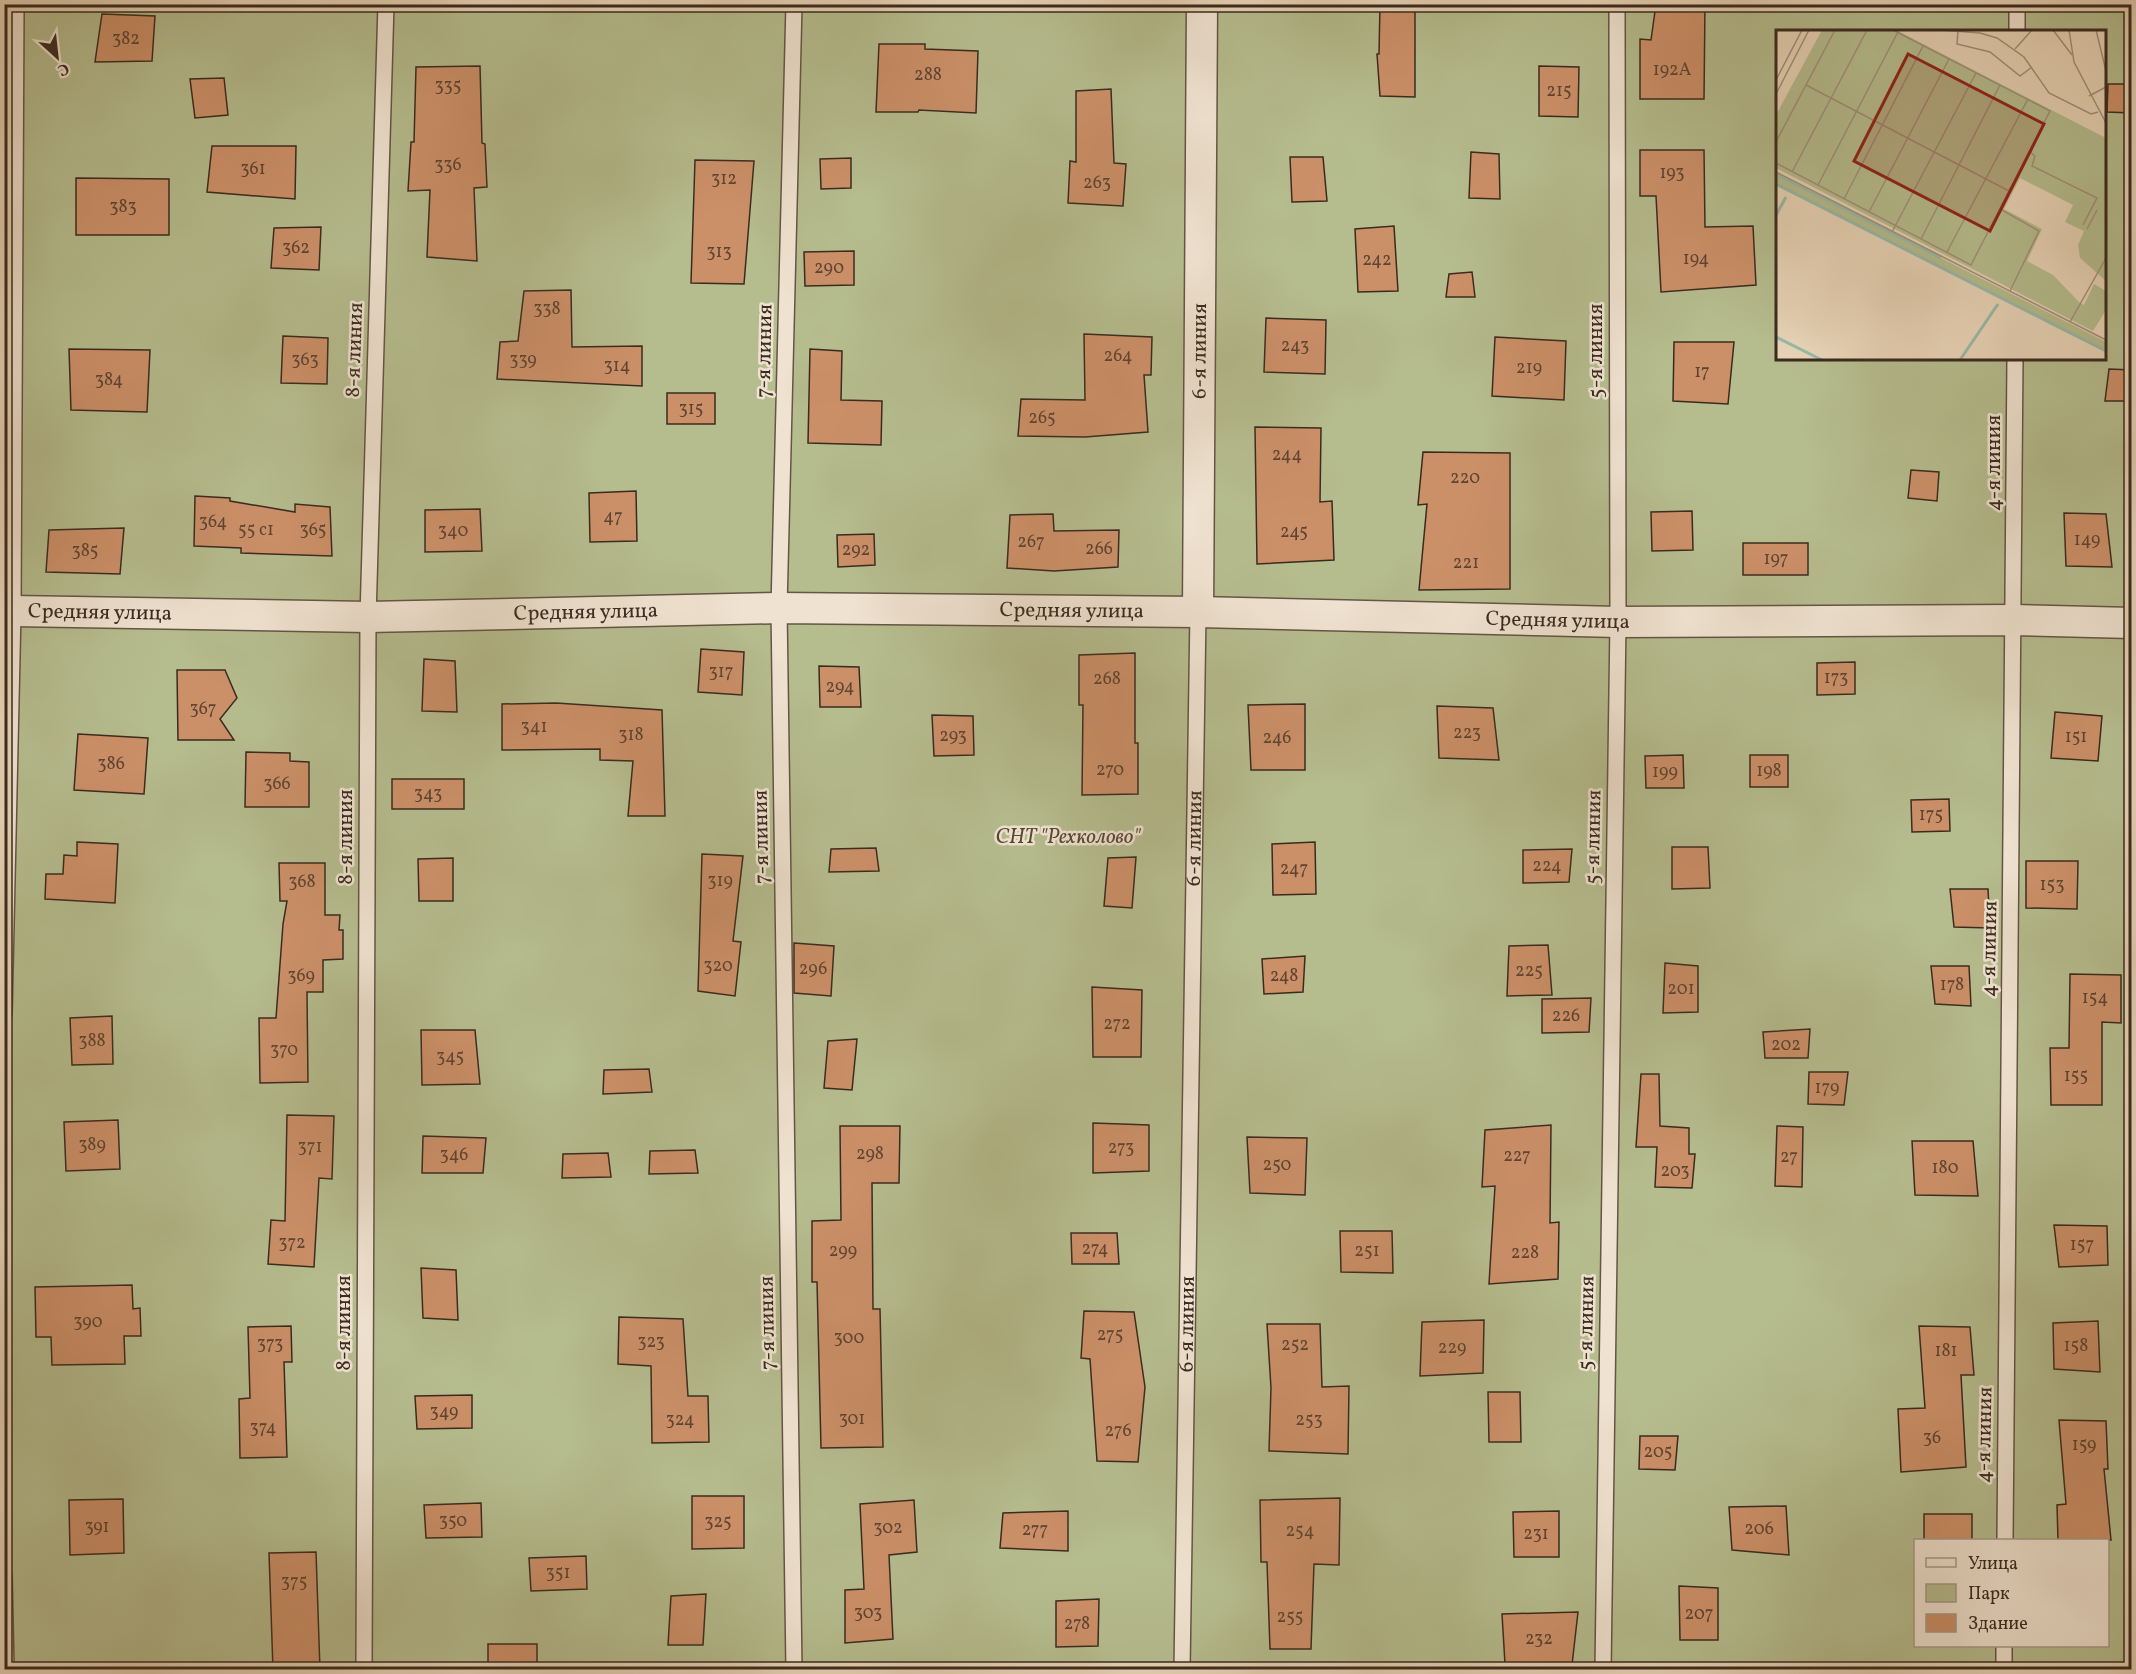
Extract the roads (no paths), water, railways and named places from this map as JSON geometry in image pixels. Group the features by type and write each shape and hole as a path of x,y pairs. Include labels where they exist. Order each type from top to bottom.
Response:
{"street":[{"name":"6-я линия","path":"1198,612 1202,4"},
{"name":"Средняя улица","path":"13,611 368,616 779,609 1198,612 1618,622 2014,620 2132,622"}],"lane":[{"path":"4,1014 13,611 10,330 16,4"},
{"name":"8-я линия","path":"364,1670 368,616 386,4"},
{"name":"7-я линия","path":"794,4 779,609 794,1670"},
{"name":"5-я линия","path":"1603,1670 1618,622 1617,4"},
{"path":"2017,4 2017,30"},
{"name":"4-я линия","path":"2005,1539 2015,360"},
{"name":"6-я линия","path":"1182,1670 1198,612"},
{"path":"4,1576 6,1670"},
{"path":"2004,1647 2004,1670"}],"park label":[{"name":"СНТ \"Рехколово\"","path":"1068,837"}]}
